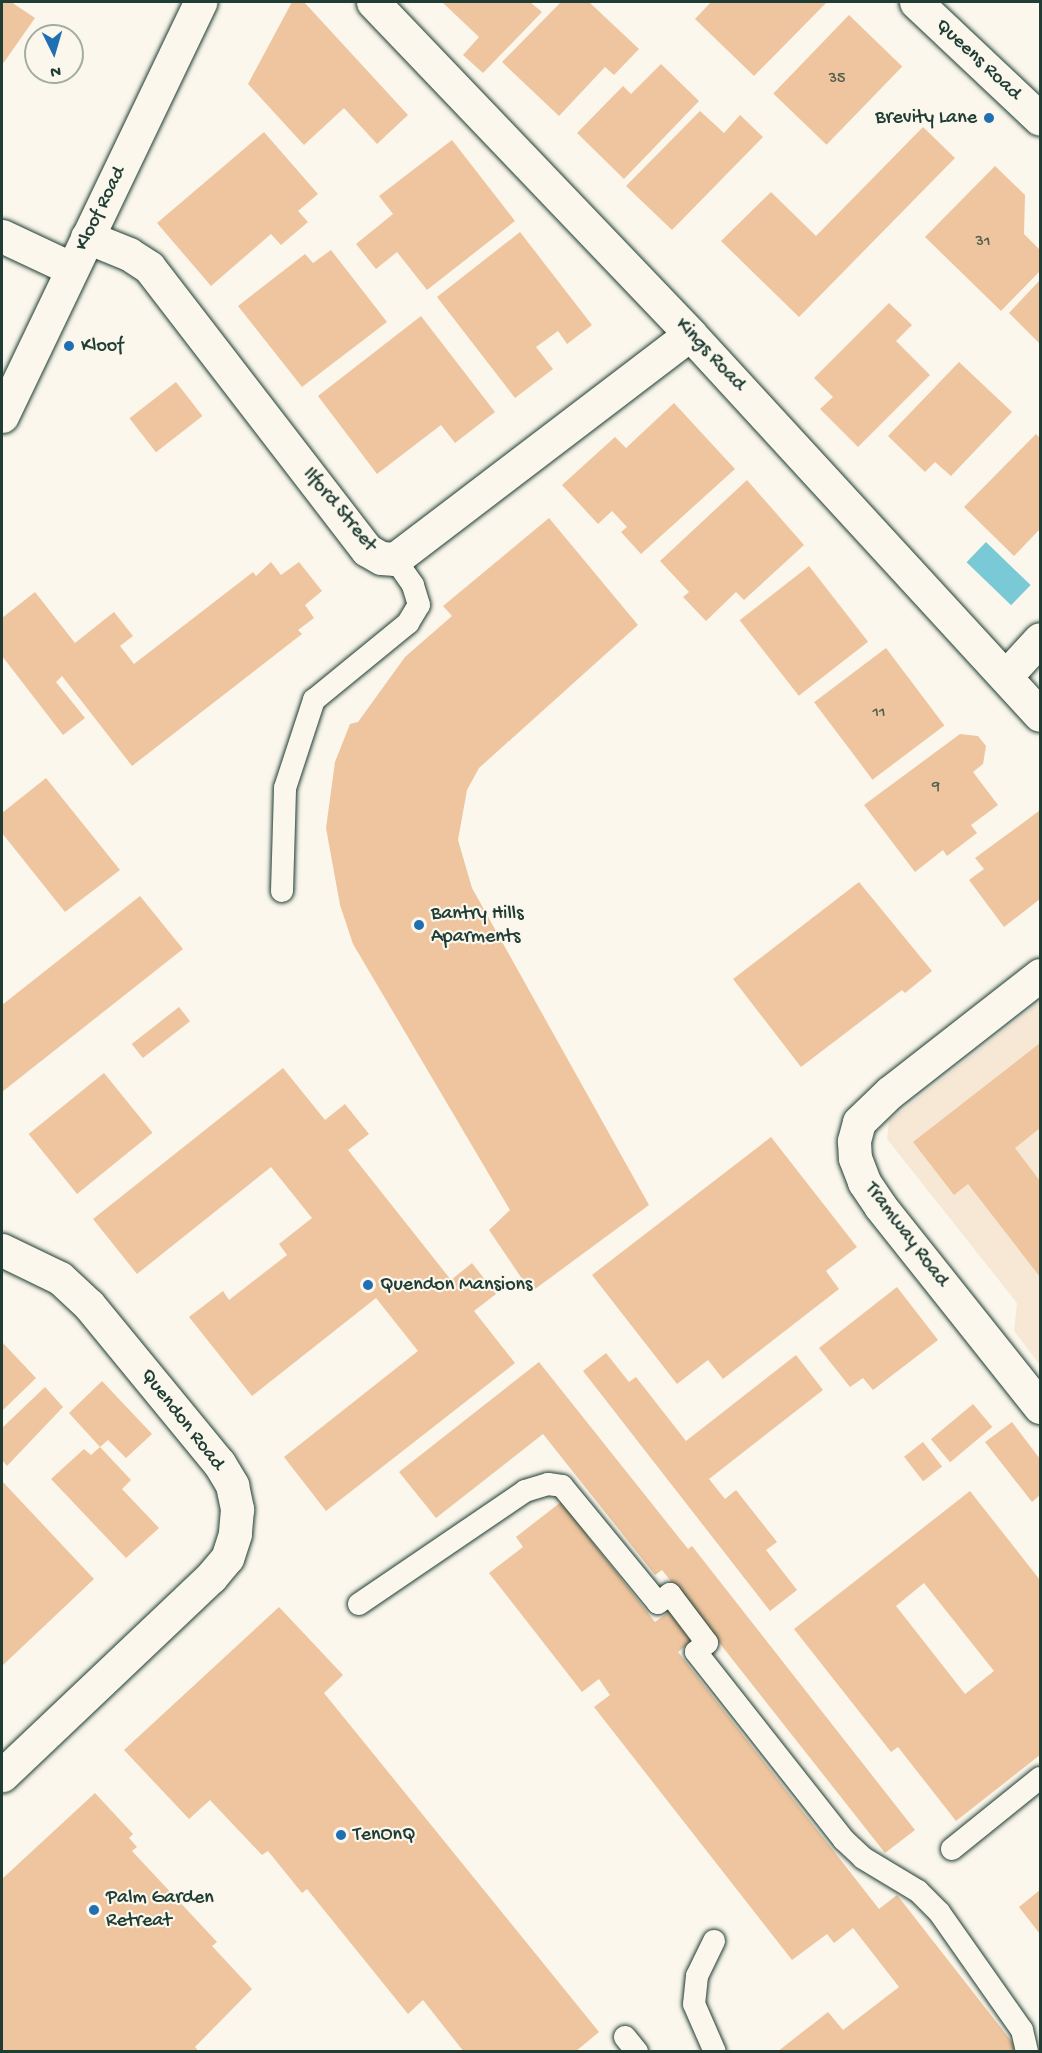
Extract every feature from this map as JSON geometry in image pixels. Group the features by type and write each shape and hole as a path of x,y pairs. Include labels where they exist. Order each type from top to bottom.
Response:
{"street":[{"name":"Kloof Road","path":"2,416 200,2"},
{"name":"Kings Road","path":"373,2 690,334 1041,715"},
{"name":"Queens Road","path":"916,2 1037,109"},
{"path":"2,236 72,269"},
{"name":"Ilford Street","path":"87,237 129,254 149,267 367,550 381,558 395,560 690,334"},
{"path":"1006,676 1041,639"},
{"name":"Tramway Road","path":"1041,975 890,1092 859,1122 854,1141 855,1158 864,1182 880,1206 1041,1407"},
{"name":"Quendon Road","path":"2,1250 60,1278 85,1300 219,1463 232,1485 237,1509 236,1534 227,1558 211,1577 2,1775"}],"lane":[{"path":"282,891 285,788 314,700 408,623 419,605 418,594 395,560"},
{"path":"359,1604 525,1491 548,1484 562,1486 658,1603 670,1594 707,1643 696,1652 844,1840 863,1858 918,1891 939,1912 1022,2030 1027,2052"},
{"path":"952,1849 1041,1778"},
{"path":"714,1941 697,1976 694,2004 715,2052"}],"shaded area":[{"path":"1040,1002 1040,1365 1014,1331 1017,1303 887,1139 889,1121"}],"water":[{"path":"986,542 1031,585 1011,605 967,562"}],"building":[{"path":"2,2 11,2 35,18 31,24 24,24 24,34 2,65"},
{"path":"292,2 304,2 408,115 377,144 344,108 304,145 248,84"},
{"path":"442,2 530,2 542,12 483,73 463,55 479,37"},
{"path":"561,2 589,2 639,49 614,75 605,67 559,116 502,62"},
{"path":"711,2 827,2 754,76 695,19"},
{"path":"849,15 902,66 827,145 773,93"},
{"path":"661,64 699,101 624,179 577,133 623,86 631,94"},
{"path":"700,111 724,133 740,115 763,137 672,230 626,186"},
{"path":"923,127 955,158 799,317 721,241 771,192 816,236"},
{"path":"264,132 318,194 298,211 308,222 281,245 271,234 211,286 157,223"},
{"path":"452,140 515,221 427,290 397,252 376,269 356,244 393,214 379,196"},
{"path":"995,166 1025,195 1024,234 1040,250 1040,271 1001,311 925,237"},
{"path":"520,232 592,325 567,344 558,331 536,347 553,369 515,398 437,297"},
{"path":"331,250 387,322 302,387 238,306 305,254 313,263"},
{"path":"1040,280 1040,344 1009,313"},
{"path":"889,303 912,325 896,341 930,375 858,447 820,409 833,397 814,378"},
{"path":"421,316 495,412 455,443 441,425 377,474 318,396"},
{"path":"959,362 1012,412 951,476 935,462 925,472 888,436"},
{"path":"176,382 202,416 156,452 130,418"},
{"path":"674,403 735,469 641,554 621,532 627,527 612,511 598,524 562,485 615,437 626,448"},
{"path":"1036,434 1040,438 1040,529 1014,556 964,507"},
{"path":"747,480 804,545 744,600 736,592 706,621 683,597 689,592 660,561"},
{"name":"Bantry Hills Aparments","path":"549,518 638,625 479,768 467,790 458,840 472,888 649,1205 531,1292 489,1230 510,1210 353,944 340,905 326,828 335,762 350,724 358,722 405,657 452,616 443,606"},
{"path":"271,562 281,575 299,562 322,591 305,605 314,618 298,630 302,634 132,766 62,676 56,682 85,718 63,735 2,656 2,618 35,592 75,643 114,612 133,636 120,646 134,664 253,572 256,576"},
{"path":"809,566 868,642 799,696 740,620"},
{"path":"886,648 944,725 872,780 814,702"},
{"path":"960,734 978,736 986,746 983,764 973,772 998,805 971,825 977,833 947,856 943,850 915,872 864,805"},
{"path":"46,778 120,870 65,912 2,833 2,813"},
{"path":"1039,811 1040,899 1004,927 969,880 984,869 975,858"},
{"path":"859,882 932,971 905,993 902,990 801,1067 733,979"},
{"path":"140,896 183,949 2,1092 2,1005"},
{"path":"179,1007 190,1021 143,1058 132,1044"},
{"path":"1040,1043 1040,1128 1015,1148 1040,1181 1040,1277 968,1184 954,1195 913,1142"},
{"name":"Quendon Mansions","path":"283,1068 325,1120 345,1104 369,1134 348,1150 451,1280 472,1263 496,1294 474,1311 515,1363 326,1511 284,1457 418,1351 376,1298 252,1396 189,1317 223,1291 229,1300 287,1255 279,1244 312,1218 271,1167 137,1274 93,1219"},
{"path":"104,1073 152,1133 77,1194 29,1134"},
{"path":"771,1137 857,1247 826,1271 839,1289 723,1379 708,1360 677,1384 592,1275"},
{"path":"897,1287 938,1340 873,1390 863,1378 850,1387 819,1348"},
{"path":"2,1342 36,1378 2,1411"},
{"path":"606,1353 629,1382 636,1377 686,1441 796,1355 823,1390 709,1479 725,1499 736,1490 777,1542 766,1550 797,1590 770,1611 583,1371"},
{"path":"539,1362 688,1549 692,1546 915,1830 885,1853 662,1570 655,1575 543,1434 436,1518 399,1472"},
{"path":"102,1381 152,1434 126,1458 108,1440 100,1447 69,1413"},
{"path":"45,1387 63,1407 7,1466 2,1460 2,1428"},
{"path":"973,1404 992,1427 950,1462 931,1439"},
{"path":"1012,1422 1040,1459 1040,1495 1032,1502 985,1442"},
{"path":"923,1442 942,1466 923,1481 904,1457"},
{"path":"100,1447 131,1480 122,1489 159,1528 126,1558 51,1479 84,1449 91,1455"},
{"path":"2,1481 94,1579 2,1666"},
{"path":"970,1491 1040,1580 1040,1755 956,1821 898,1747 891,1752 794,1629","holes":["924,1583 994,1671 965,1694 896,1606"]},
{"path":"561,1502 655,1622 673,1609 696,1638 678,1652 879,1909 897,1895 1016,2047 1011,2052 777,2052 828,2012 843,2030 899,1987 853,1928 834,1943 827,1934 792,1960 594,1707 610,1695 599,1679 582,1692 489,1573 523,1547 516,1537"},
{"name":"TenOnQ","path":"279,1607 343,1675 324,1693 599,2032 575,2052 464,2052 423,2000 408,2014 307,1889 302,1893 268,1851 262,1855 210,1800 189,1819 124,1750"},
{"name":"Palm Garden Retreat","path":"95,1793 133,1834 129,1838 137,1847 132,1851 217,1942 212,1946 252,1989 195,2047 199,2052 2,2052 2,1879"},
{"path":"1040,1890 1040,1934 1019,1907"}],"place":[{"name":"Brevity Lane","path":"989,118"},
{"name":"Kloof","path":"69,346"},
{"name":"Bantry Hills Aparments","path":"419,925"},
{"name":"Quendon Mansions","path":"368,1285"},
{"name":"TenOnQ","path":"341,1835"},
{"name":"Palm Garden Retreat","path":"94,1910"}]}
